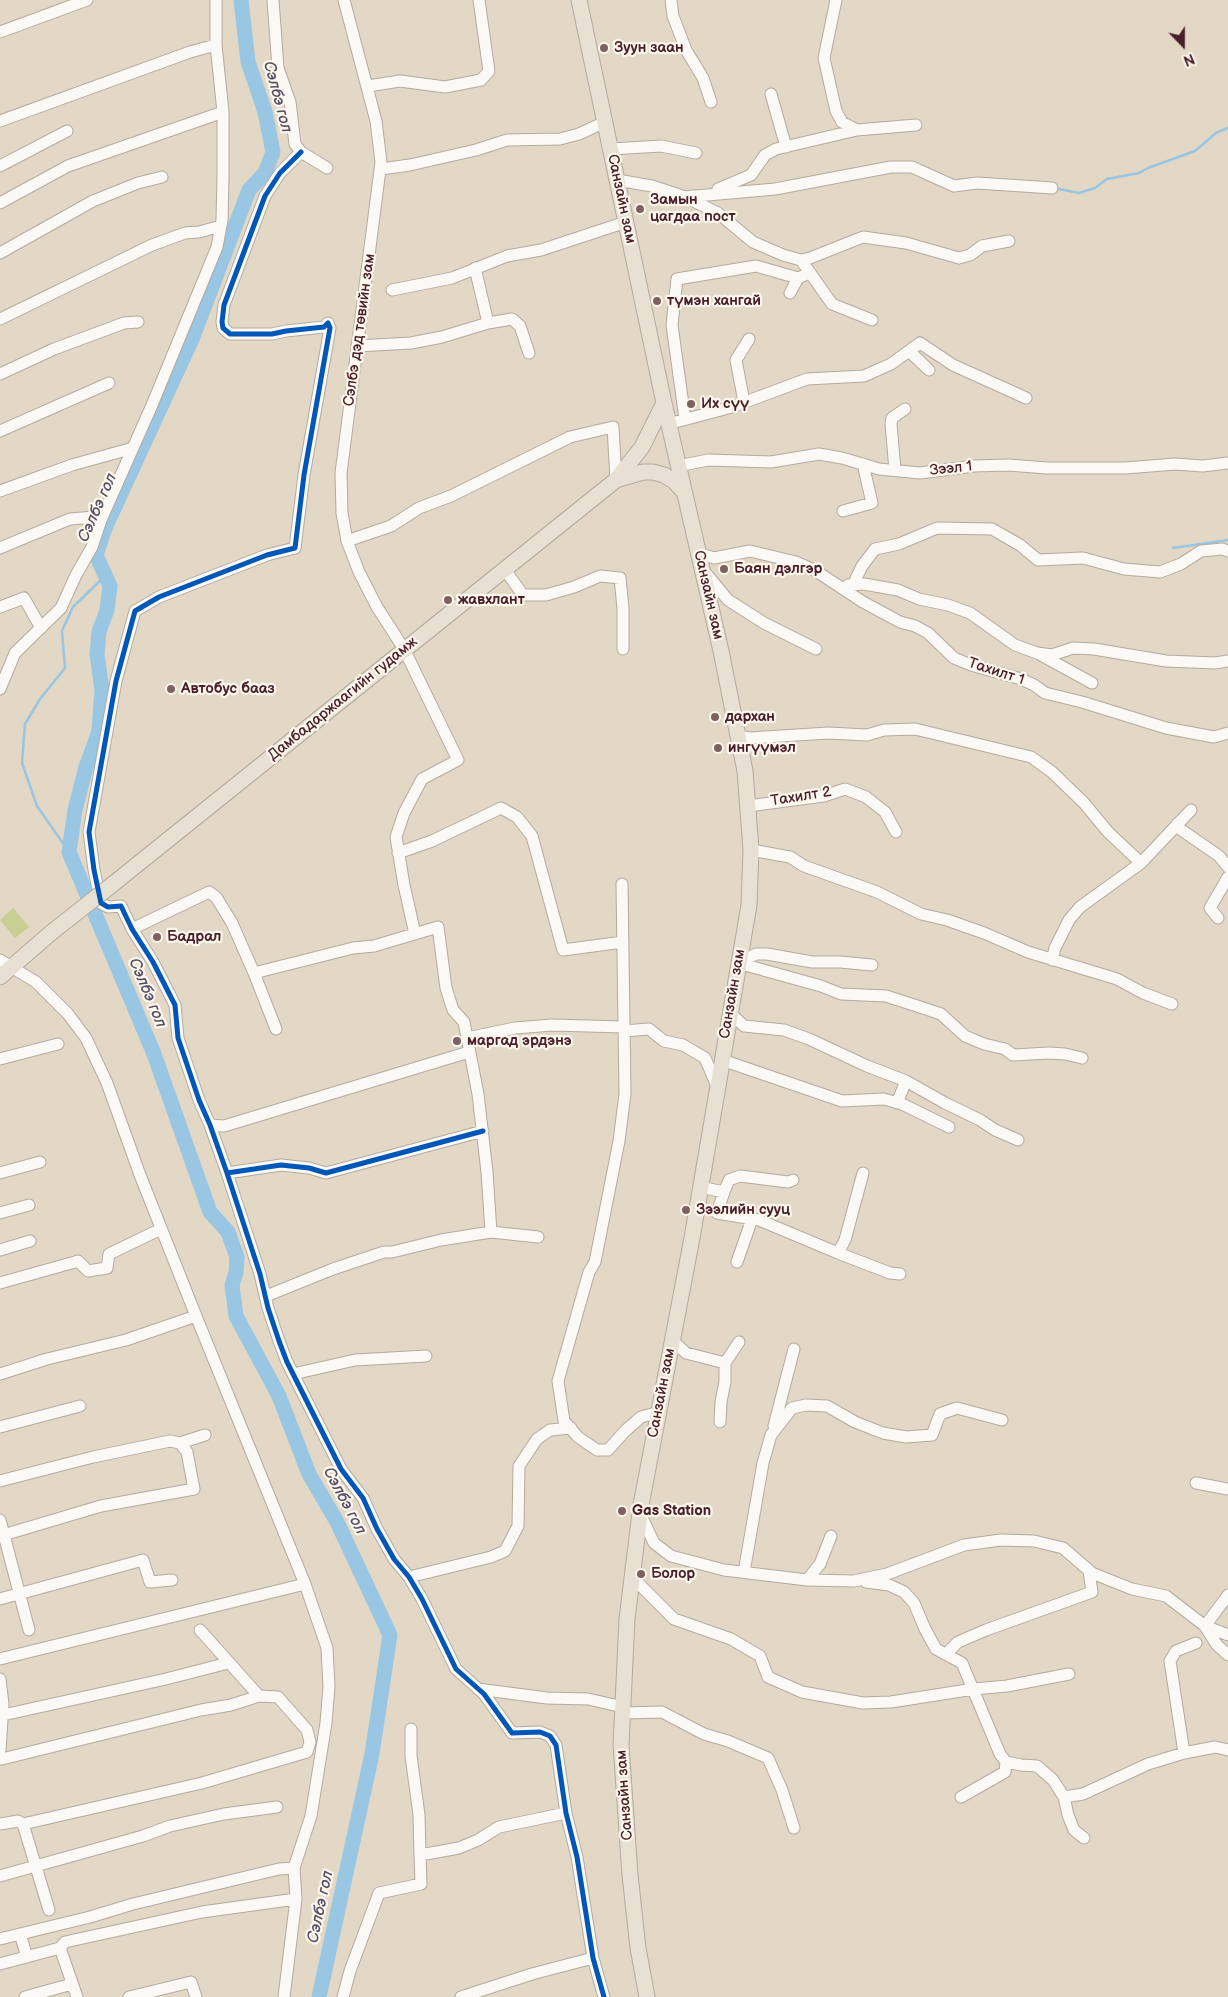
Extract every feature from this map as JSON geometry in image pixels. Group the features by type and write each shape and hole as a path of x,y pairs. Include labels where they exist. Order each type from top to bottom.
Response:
{"main road":[{"name":"Санзайн зам","path":"579,0 668,424 721,650 745,771 751,850 749,905 700,1187 640,1513 627,1619 621,1745 630,1875 638,1948 647,1997"},
{"name":"Дамбадаржаагийн гудамж","path":"0,977 6,963 52,932 113,884 616,480 642,447 664,403"},
{"path":"616,480 631,475 654,472 674,481 684,492"}],"street":[{"path":"0,32 87,0"},
{"path":"0,689 15,653 61,608 76,574 92,547 101,520 217,247 221,226 223,186 223,112 216,45 216,0"},
{"path":"273,0 278,68 290,102 295,142 301,152 327,168"},
{"name":"Сэлбэ дэд төвийн зам","path":"344,0 368,86 380,138 381,169 340,473 341,506 347,541 365,585 404,649 458,760 422,779 404,813 396,837 398,853"},
{"path":"368,86 400,81 445,86 481,80 489,71 479,0"},
{"path":"671,0 673,16 686,50 703,78 711,102"},
{"path":"836,0 824,58 836,110 842,122 857,130"},
{"path":"0,121 190,52 216,45"},
{"path":"771,94 786,147"},
{"path":"0,204 68,166 223,112"},
{"path":"381,169 476,150 507,140 560,139 579,134 605,122"},
{"path":"686,196 702,195 751,175 765,155 776,149 857,130 916,125"},
{"path":"0,166 67,131"},
{"path":"611,149 661,146 696,153"},
{"path":"301,152 280,173 265,196 224,305 222,322 223,328 230,334 272,334 324,327 328,323 330,328 304,475 294,548 267,555 168,594 135,611 116,681 89,832 101,903 108,906 121,906 175,1005 178,1038 227,1173 279,1341 293,1374 341,1470 363,1498 377,1529 394,1559 410,1577 441,1634 456,1669 484,1694 512,1733 540,1732 550,1736 556,1745 566,1813 577,1857 592,1958 604,1997"},
{"path":"686,196 775,189 891,167 912,167 954,186 977,183 1052,188"},
{"path":"0,253 93,201 138,183 162,178"},
{"path":"617,180 652,186 686,196 718,213 753,242 783,255 801,260 862,237 906,242 959,258 970,255 982,246 1009,241"},
{"path":"392,290 452,278 507,256 541,250 626,222"},
{"path":"0,319 152,245 185,233 199,232 221,226"},
{"path":"801,260 808,273 832,304 872,320"},
{"path":"685,419 672,324 677,279 756,266 798,278"},
{"path":"475,268 488,323"},
{"path":"790,293 798,278 808,273"},
{"path":"357,346 411,343 442,337 512,318 520,326 529,353"},
{"path":"0,374 54,350 116,326 124,323 138,322"},
{"path":"744,402 736,360 749,339"},
{"path":"668,424 744,402 807,380 864,376 891,364 920,343 953,365 1026,398"},
{"path":"909,351 929,370"},
{"path":"0,431 109,383"},
{"path":"894,470 892,418 905,409"},
{"path":"347,541 391,526 419,508 451,496 570,437 613,427 616,480"},
{"path":"0,490 72,465 133,448"},
{"name":"Зээл 1","path":"678,466 708,460 770,462 819,454 842,458 879,469 920,473 974,466 1125,468 1175,464 1203,466 1228,463"},
{"path":"843,511 872,503 863,464"},
{"path":"0,548 70,519 95,518 101,520"},
{"path":"853,585 862,566 875,549 899,544 936,528 992,529 1020,545 1038,560 1083,558 1124,569 1160,572 1181,564 1202,551 1222,549 1228,551"},
{"name":"Тахилт 1","path":"699,560 750,551 796,562 816,571 863,602 900,622 915,626 928,633 954,658 971,665 1021,679 1045,693 1082,702 1166,728 1214,737 1228,733"},
{"path":"699,560 728,600 764,623 816,649"},
{"path":"505,570 523,596 546,595 574,587 600,576 620,578 623,608 623,650"},
{"path":"838,585 864,584 898,590 919,599 970,613 1015,645 1037,653 1092,682"},
{"path":"0,607 24,598 41,628"},
{"path":"1037,653 1052,655 1073,648 1094,649 1166,661 1215,663 1228,661"},
{"path":"738,736 750,738 821,733 867,736 884,730 915,728 1031,757 1052,772 1084,803 1108,832 1141,863"},
{"name":"Тахилт 2","path":"748,806 824,796 845,790 866,797 885,812 896,832"},
{"path":"415,934 398,853 432,841 501,808 517,817 532,836 563,950 623,942"},
{"path":"1052,960 1055,948 1069,920 1080,907 1141,863 1191,810"},
{"path":"1177,824 1180,829 1218,856 1228,867"},
{"path":"751,850 790,857 804,866 877,892 920,914 947,920 984,932 1002,942 1052,960 1117,979 1143,993 1172,1004"},
{"path":"1218,918 1210,908 1228,878"},
{"path":"622,884 625,1094 619,1141 595,1262 589,1272 558,1381 564,1422 578,1437 597,1450 608,1450 641,1417 659,1412"},
{"path":"132,929 209,892 216,897 232,923 276,1029"},
{"path":"254,973 353,948 374,946 438,927 446,988 453,1010 464,1022 467,1038 483,1131 491,1232"},
{"path":"738,962 756,954 768,954 812,962 872,965"},
{"path":"738,962 821,986 841,994 886,996 941,1014 965,1036 984,1044 1005,1048 1013,1055 1049,1053 1082,1058"},
{"path":"6,963 36,982 68,1014 86,1038 107,1083 161,1229 306,1584 327,1648 329,1687 326,1723 311,1816 294,1868 296,1899 284,1997"},
{"path":"730,1013 744,1026 784,1030 809,1039 866,1066 906,1081 1018,1140"},
{"path":"467,1038 515,1028 552,1026 649,1029 664,1041 683,1045 705,1058 717,1086"},
{"path":"0,1059 58,1044"},
{"path":"210,1125 224,1126 469,1052"},
{"path":"722,1060 842,1101 884,1099 949,1127"},
{"path":"897,1103 906,1081"},
{"path":"227,1173 281,1165 309,1168 326,1173 483,1131"},
{"path":"0,1174 40,1162"},
{"path":"838,1253 845,1240 863,1173"},
{"path":"793,1180 788,1182 740,1176 729,1180 717,1214 752,1219 890,1273 900,1274"},
{"path":"700,1187 724,1192"},
{"path":"0,1213 29,1205"},
{"path":"738,1262 752,1219"},
{"path":"0,1283 78,1261 88,1271 107,1268 109,1254 161,1229"},
{"path":"266,1296 333,1269 384,1252 491,1232 538,1237"},
{"path":"0,1250 30,1241"},
{"path":"0,1374 126,1340 196,1316"},
{"path":"672,1340 686,1353 725,1363"},
{"path":"720,1422 725,1382 725,1363 739,1342"},
{"path":"744,1572 764,1463 794,1349"},
{"path":"293,1374 355,1360 426,1356"},
{"path":"771,1435 792,1408 806,1405 827,1406 869,1428 906,1437 932,1435 940,1414 957,1408 1002,1420"},
{"path":"0,1426 80,1406"},
{"path":"410,1577 491,1557 505,1551 518,1526 519,1466 538,1439 550,1430 571,1428"},
{"path":"0,1481 92,1457 170,1441 180,1443 205,1435"},
{"path":"2,1535 101,1506 194,1489 187,1452 180,1443"},
{"path":"1196,1483 1228,1489"},
{"path":"640,1513 654,1543 671,1556 724,1570 807,1580 854,1581 889,1585 904,1592 914,1603 936,1649 947,1653 962,1663 997,1747 1006,1762 1004,1772 961,1797"},
{"path":"0,1520 2,1535 21,1594 29,1630"},
{"path":"807,1580 820,1564 831,1536"},
{"path":"854,1581 887,1574 964,1545 1001,1540 1034,1541 1063,1548 1092,1573 1132,1589 1166,1596 1205,1626 1228,1635"},
{"path":"0,1599 143,1560 150,1582 172,1580"},
{"path":"947,1653 958,1642 986,1630 1092,1592 1089,1571"},
{"path":"632,1578 674,1619 731,1639 760,1656 768,1676 802,1692 863,1703 891,1702 974,1689 1007,1686 1069,1674"},
{"path":"0,1659 306,1584"},
{"path":"1205,1626 1228,1595"},
{"path":"1205,1626 1217,1645 1228,1655"},
{"path":"200,1630 260,1696"},
{"path":"1184,1753 1170,1661 1176,1651 1196,1643"},
{"path":"3,1715 166,1679 228,1663"},
{"path":"0,1679 3,1715 0,1758 191,1712 231,1705 260,1696 278,1697 307,1730 310,1742 307,1752 202,1782 23,1824"},
{"path":"478,1688 547,1698 588,1699 623,1710 662,1712 704,1734 728,1741 768,1758 782,1790 794,1828"},
{"path":"343,1997 350,1971 379,1893 421,1884 419,1815 411,1756 410,1729"},
{"path":"1064,1797 1083,1794 1148,1764 1184,1753 1215,1747 1228,1750"},
{"path":"1006,1762 1037,1766 1053,1780 1064,1797 1074,1830 1084,1838"},
{"path":"0,1876 143,1836 170,1826 224,1814 277,1807"},
{"path":"420,1855 459,1848 478,1840 499,1827 566,1813"},
{"path":"0,1824 18,1820 23,1824 50,1910"},
{"path":"0,1939 90,1917 133,1904 279,1869 294,1868"},
{"path":"0,1964 60,1948 65,1942 202,1912 296,1899"},
{"path":"20,1934 27,1957"},
{"path":"60,1948 77,1997"},
{"path":"461,1997 532,1974 592,1958"},
{"path":"129,1997 191,1982 196,1997"},
{"path":"25,1997 72,1984"}],"green space":[{"path":"13,908 29,927 15,938 0,920"}],"waterway":[{"name":"Сэлбэ гол","path":"241,0 248,62 265,112 273,152 265,173 249,190 192,339 105,528 96,555 110,586 107,610 99,632 97,654 102,690 99,731 86,767 75,810 69,852 154,1054 210,1212 228,1232 237,1257 236,1273 232,1285 236,1316 279,1396 309,1474 337,1522 390,1635 372,1754 319,1997"},
{"path":"1054,188 1079,193 1095,188 1107,179 1139,173 1195,151 1216,133 1228,128"},
{"path":"1173,548 1228,540"},
{"path":"69,852 37,806 22,763 25,724 40,699 65,668 62,631 73,607 105,576"}],"cycle path":[{"path":"301,152 280,173 265,196 224,305 222,322 223,328 230,334 272,334 324,327 328,323 330,328 304,475 295,548 267,555 159,597 135,611 116,681 89,832 94,870 101,903 108,907 121,906 175,1005 178,1038 227,1173 281,1165 309,1168 326,1173 483,1131"},
{"path":"227,1173 260,1274 268,1308 287,1362 341,1469 363,1498 377,1529 394,1559 409,1577 422,1599 456,1669 484,1694 512,1733 540,1732 550,1736 556,1745 566,1813 577,1857 593,1958 604,1997"}],"place":[{"name":"Зуун заан","path":"604,48"},
{"name":"Замын цагдаа пост","path":"640,209"},
{"name":"түмэн хангай","path":"657,301"},
{"name":"Их сүү","path":"691,404"},
{"name":"Баян дэлгэр","path":"724,569"},
{"name":"жавхлант","path":"448,600"},
{"name":"Автобус бааз","path":"171,689"},
{"name":"дархан","path":"715,717"},
{"name":"ингүүмэл","path":"718,748"},
{"name":"Бадрал","path":"157,937"},
{"name":"маргад эрдэнэ","path":"457,1041"},
{"name":"Зээлийн сууц","path":"686,1210"},
{"name":"Gas Station","path":"622,1511"},
{"name":"Болор","path":"641,1574"}]}
